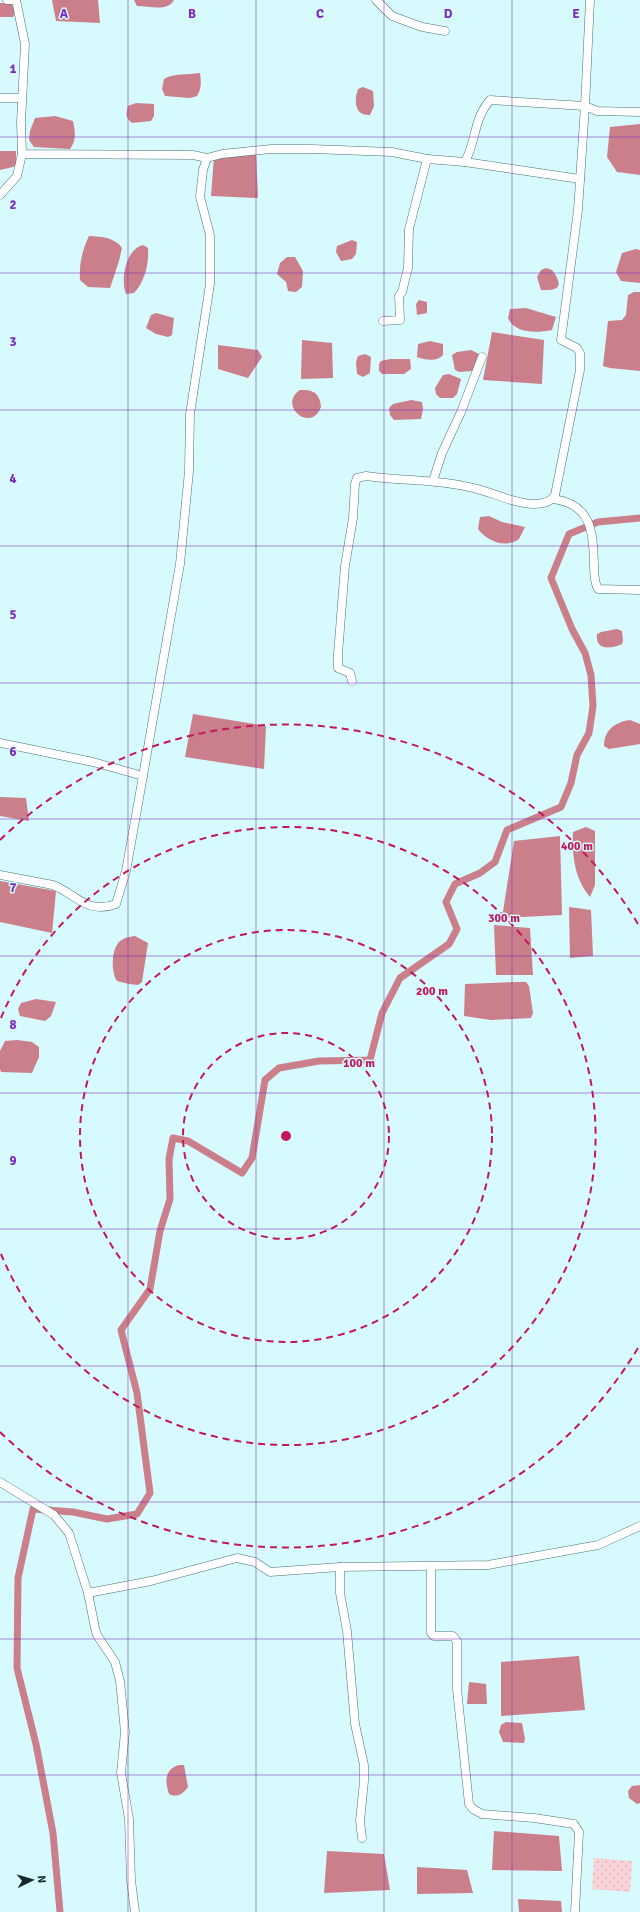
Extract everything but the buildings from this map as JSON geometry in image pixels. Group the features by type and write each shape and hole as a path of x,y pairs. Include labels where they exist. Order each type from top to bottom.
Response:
{"street":[{"path":"0,195 16,176 22,154 22,98 25,44 16,0 7,0"},
{"path":"376,0 392,16 422,27 445,31"},
{"path":"553,499 564,453 580,370 580,353 577,348 561,340 573,260 580,179 590,0"},
{"path":"0,98 22,98"},
{"path":"465,162 474,137 478,118 490,100 585,106 597,112 640,112"},
{"path":"22,154 193,154 207,158 238,152 312,148 392,152 427,159 465,162 580,179"},
{"path":"0,875 56,887 79,901 97,908 116,904 126,871 180,564 190,471 190,414 210,284 210,235 200,197 203,170 207,158"},
{"path":"383,321 400,320 399,296 402,292 408,268 409,229 427,159"},
{"path":"433,481 442,453 461,412 482,357"},
{"path":"352,681 350,673 338,668 338,654 345,566 353,518 355,484 357,478 366,476 433,481 469,487 523,503 535,504 553,499 569,503 581,510 586,517 593,543 595,583 598,589 640,590"},
{"path":"0,743 93,762 143,776"},
{"path":"0,1482 45,1508 54,1515 65,1528 73,1542 88,1593 97,1635 115,1662 120,1681 125,1732 121,1773 129,1819 131,1880 135,1912"},
{"path":"88,1593 151,1581 237,1558 255,1562 270,1572 340,1567 430,1567 488,1565 573,1551 598,1545 640,1526"},
{"path":"340,1567 340,1593 347,1631 355,1724 364,1765 360,1821 362,1838"},
{"path":"430,1567 431,1633 434,1636 453,1636 456,1638 457,1689 469,1804 473,1809 482,1814 534,1818 574,1824 579,1832 575,1912"}],"shaded area":[{"path":"52,0 98,0 100,23 56,21"},
{"path":"134,0 174,0 167,6 158,8 137,6"},
{"path":"0,3 10,3 12,5 15,11 13,17 0,17"},
{"path":"200,73 201,82 197,96 190,98 165,96 162,89 164,79 177,75"},
{"path":"363,87 373,91 374,106 370,115 361,113 356,106 358,89"},
{"path":"136,103 154,104 154,116 151,121 132,123 128,119 128,106"},
{"path":"55,116 73,121 75,139 70,149 34,147 29,140 30,131 35,118"},
{"path":"640,124 640,175 617,172 607,157 610,127"},
{"path":"0,151 16,151 16,165 0,170"},
{"path":"256,153 258,198 211,196 214,157"},
{"path":"89,236 103,237 112,240 119,244 122,248 110,288 88,287 80,280 80,269 84,247"},
{"path":"352,240 357,242 356,254 352,259 341,261 336,252 337,246"},
{"path":"143,245 148,248 147,266 144,278 134,293 126,294 124,288 124,273 126,265 132,252"},
{"path":"636,249 640,250 640,283 621,281 616,272 622,253"},
{"path":"287,257 295,257 303,271 302,287 296,292 288,291 286,282 277,274 280,263"},
{"path":"546,268 552,270 559,283 556,288 541,290 537,277 541,270"},
{"path":"634,292 640,292 640,371 603,366 608,321 622,320 626,315 628,295"},
{"path":"419,300 427,302 427,313 417,315 416,304"},
{"path":"526,308 556,317 552,330 533,332 521,330 511,323 508,318 510,309"},
{"path":"156,313 174,318 172,335 168,337 156,334 146,328 151,315"},
{"path":"492,332 544,340 542,384 483,380"},
{"path":"302,340 332,343 333,378 301,379"},
{"path":"430,341 443,344 443,355 434,360 427,360 417,357 418,344"},
{"path":"218,345 258,350 262,357 248,378 218,369"},
{"path":"471,350 479,354 473,371 459,372 455,370 452,355 457,352"},
{"path":"365,354 371,357 370,373 363,377 357,374 356,362 358,356"},
{"path":"390,359 410,359 411,369 404,374 382,374 379,371 379,364 381,361"},
{"path":"449,374 461,379 457,394 453,398 440,398 436,394 435,388 443,375"},
{"path":"300,390 309,390 318,396 321,407 316,415 310,418 298,414 294,409 292,403 294,396"},
{"path":"411,400 422,402 423,409 421,419 394,420 390,415 389,408 393,404"},
{"path":"489,516 502,522 525,527 519,539 514,542 502,543 486,537 478,529 480,517"},
{"path":"617,629 622,631 622,644 609,648 601,646 597,640 597,634"},
{"path":"193,714 266,726 264,769 185,757"},
{"path":"630,720 640,724 640,744 609,749 604,746 606,735 611,728 615,725"},
{"path":"0,797 26,798 29,821 0,816"},
{"path":"586,827 595,831 595,885 590,897 580,882 577,874 573,849 573,832"},
{"path":"560,836 562,915 502,918 514,841"},
{"path":"0,881 56,891 52,933 0,922"},
{"path":"569,907 591,910 593,956 570,958"},
{"path":"494,925 530,928 533,975 496,975"},
{"path":"135,936 148,943 142,982 138,985 117,981 113,966 115,949 117,945 120,941 127,937"},
{"path":"526,982 529,986 533,1013 531,1018 491,1020 464,1016 465,984"},
{"path":"36,999 56,1002 51,1016 45,1021 20,1016 18,1009 21,1003"},
{"path":"17,1040 32,1042 39,1047 39,1057 32,1073 1,1072 0,1051 5,1041"},
{"path":"579,1656 585,1710 501,1716 501,1662"},
{"path":"469,1682 486,1684 487,1704 467,1704"},
{"path":"506,1722 522,1723 525,1739 524,1743 503,1742 499,1732 501,1725"},
{"path":"184,1765 188,1787 180,1795 175,1796 169,1794 166,1781 168,1773 174,1767"},
{"path":"640,1785 640,1803 637,1804 629,1798 628,1791 632,1786"},
{"path":"494,1831 559,1836 562,1871 492,1870"},
{"path":"327,1851 384,1854 390,1890 324,1893"},
{"path":"594,1858 632,1861 630,1892 592,1889"},
{"path":"417,1867 467,1870 473,1893 417,1894"},
{"path":"518,1899 561,1901 562,1912 519,1912"}],"waterway":[{"path":"60,1912 53,1833 36,1744 17,1668 18,1578 33,1509 73,1512 107,1519 137,1514 150,1493 137,1393 121,1330 150,1289 160,1231 170,1199 169,1159 173,1138 188,1141 242,1173 252,1158 265,1080 279,1068 319,1061 370,1060 382,1013 400,978 449,944 457,929 446,902 455,884 480,873 495,862 507,830 561,807 571,783 577,755 589,733 593,706 591,675 585,653 572,629 551,578 569,534 598,522 640,518"}]}
